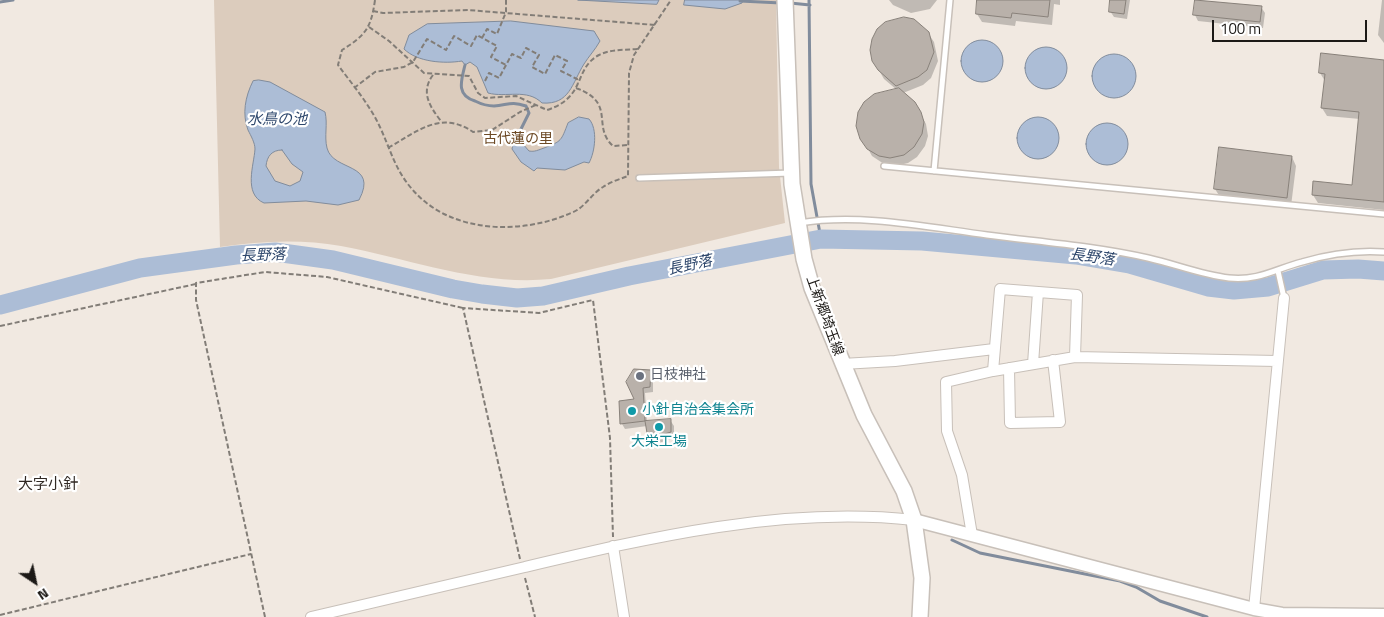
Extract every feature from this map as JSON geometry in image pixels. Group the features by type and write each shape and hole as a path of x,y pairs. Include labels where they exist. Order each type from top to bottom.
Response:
{"main road":[{"name":"上新郷埼玉線","path":"785,0 791,173 802,225 804,259 812,288 842,364 864,415 904,491 914,520 922,578 920,617"}],"street":[{"path":"992,371 1000,289 1077,295 1074,356"},
{"path":"1033,364 1038,292"},
{"path":"1254,609 1284,298"},
{"path":"842,364 894,361 994,349"},
{"path":"972,535 962,475 947,430 946,382 992,371 1074,356 1277,361"},
{"path":"1010,368 1010,423 1060,422 1053,360"},
{"path":"311,617 614,546 760,520 887,517 914,520 1282,615 1384,615"},
{"path":"614,546 624,617"}],"lane":[{"path":"934,171 950,0"},
{"path":"884,166 1384,214"},
{"path":"639,178 791,173"},
{"path":"802,225 822,220 884,221 1072,245 1148,258 1226,278 1254,278 1278,273 1301,262 1360,250 1384,252"},
{"path":"1278,273 1284,298"}],"path":[{"path":"375,0 369,27 362,38 342,50 338,65 379,124 394,165 412,190 424,201 442,212 488,227 502,228 536,224 572,213 582,208 603,186 628,176 627,86 631,64 638,49 671,0"},
{"path":"482,38 487,28 496,34 506,12 506,0"},
{"path":"373,11 382,13 468,10 655,25"},
{"path":"369,27 389,41 424,73 469,76 478,93 485,98 516,96 547,110 566,102 592,60 611,51 638,49"},
{"path":"354,88 375,72 404,68 413,62 427,39 446,50 454,36 471,46 477,35 497,46 491,57 506,65"},
{"path":"485,81 489,73 499,78 512,54 521,58 526,48 538,55 532,67 545,74 555,55 567,61 561,71 577,79 578,84"},
{"path":"433,75 426,92 428,102 441,121"},
{"path":"576,88 592,95 598,102 602,110 604,134 608,142 612,146 628,145"},
{"path":"388,148 441,121 460,124 473,132 482,133 492,130 520,112 536,105"},
{"path":"0,326 196,283 265,272 327,277 463,308 539,312 593,300 610,438 614,546"},
{"path":"196,283 196,300 266,617"},
{"path":"463,308 522,568 535,617"},
{"path":"0,615 251,554"}],"green space":[{"name":"古代蓮の里","path":"214,0 776,0 779,167 785,223 551,279 498,279 471,275 367,251 311,242 251,243 220,247"}],"water":[{"path":"578,0 659,0 657,4"},
{"path":"685,0 743,0 742,3 725,9 684,5"},
{"path":"511,21 594,31 600,41 564,97 551,103 542,103 530,96 488,93 477,67 470,62 465,65 462,61 431,61 416,57 404,49 409,35 427,24"},
{"path":"986,40 994,43 1000,49 1003,61 1000,73 994,79 978,82 970,79 964,73 961,57 964,49 970,43"},
{"path":"1042,47 1050,47 1061,53 1067,68 1061,83 1050,89 1042,89 1031,83 1025,72 1025,64 1031,53"},
{"path":"1114,54 1126,58 1132,64 1136,76 1132,88 1126,94 1114,98 1102,94 1096,88 1092,76 1096,64 1102,58"},
{"name":"水鳥の池","path":"253,81 270,82 325,112 326,144 331,156 359,173 363,179 364,188 359,200 338,205 306,201 264,203 258,199 254,193 251,179 255,147 245,118 246,99","holes":["282,150 292,164 303,172 300,181 290,186 275,181 266,166 271,154"]},
{"path":"579,117 589,119 594,129 594,147 589,163 584,162 565,170 537,168 534,171 521,162 512,149 515,135 519,133 522,143 529,151 536,151 554,144 562,137 568,123"},
{"path":"1038,117 1053,123 1059,138 1053,153 1038,159 1023,153 1017,138 1023,123"},
{"path":"1111,123 1119,126 1125,132 1128,144 1125,156 1119,162 1103,165 1095,162 1089,156 1086,140 1089,132 1095,126"}],"building":[{"path":"977,0 1050,0 1048,17 1012,13 1011,18 976,14"},
{"path":"1110,0 1126,0 1124,14 1109,12"},
{"path":"1195,0 1262,6 1260,22 1193,15"},
{"path":"904,17 914,19 929,32 934,52 927,70 918,77 896,86 878,70 872,61 870,50 872,39 877,29 885,22"},
{"path":"1321,53 1384,60 1384,202 1312,195 1313,181 1352,185 1359,112 1321,108 1325,74 1319,73"},
{"path":"899,88 915,102 921,112 924,122 922,134 914,147 904,155 890,158 879,156 867,149 860,139 856,126 858,112 864,102 874,94"},
{"path":"1219,147 1292,156 1287,198 1214,189"},
{"path":"634,369 651,370 650,387 643,388 645,421 620,424 619,401 634,399 626,382"},
{"name":"大栄工場","path":"671,419 671,432 648,439 645,421"}],"waterway":[{"path":"0,2 13,0"},
{"path":"809,0 811,184 821,239"},
{"path":"740,1 781,3"},
{"path":"790,3 810,5"},
{"path":"465,65 461,87 462,91 469,98 489,106 513,104 526,106 529,113 519,133"},
{"name":"長野落","path":"0,305 140,268 236,255 275,252 333,260 453,289 517,298 543,296 629,276 821,239 922,241 1076,255 1129,264 1208,287 1234,290 1268,287 1323,270 1358,269 1384,271"},
{"path":"952,540 980,553 1120,581 1136,587 1160,601 1207,617"}],"place":[{"name":"日枝神社","path":"640,376"},
{"name":"小針自治会集会所","path":"632,411"},
{"name":"大栄工場","path":"659,427"}],"district":[{"name":"大字小針","path":"48,485"}]}
